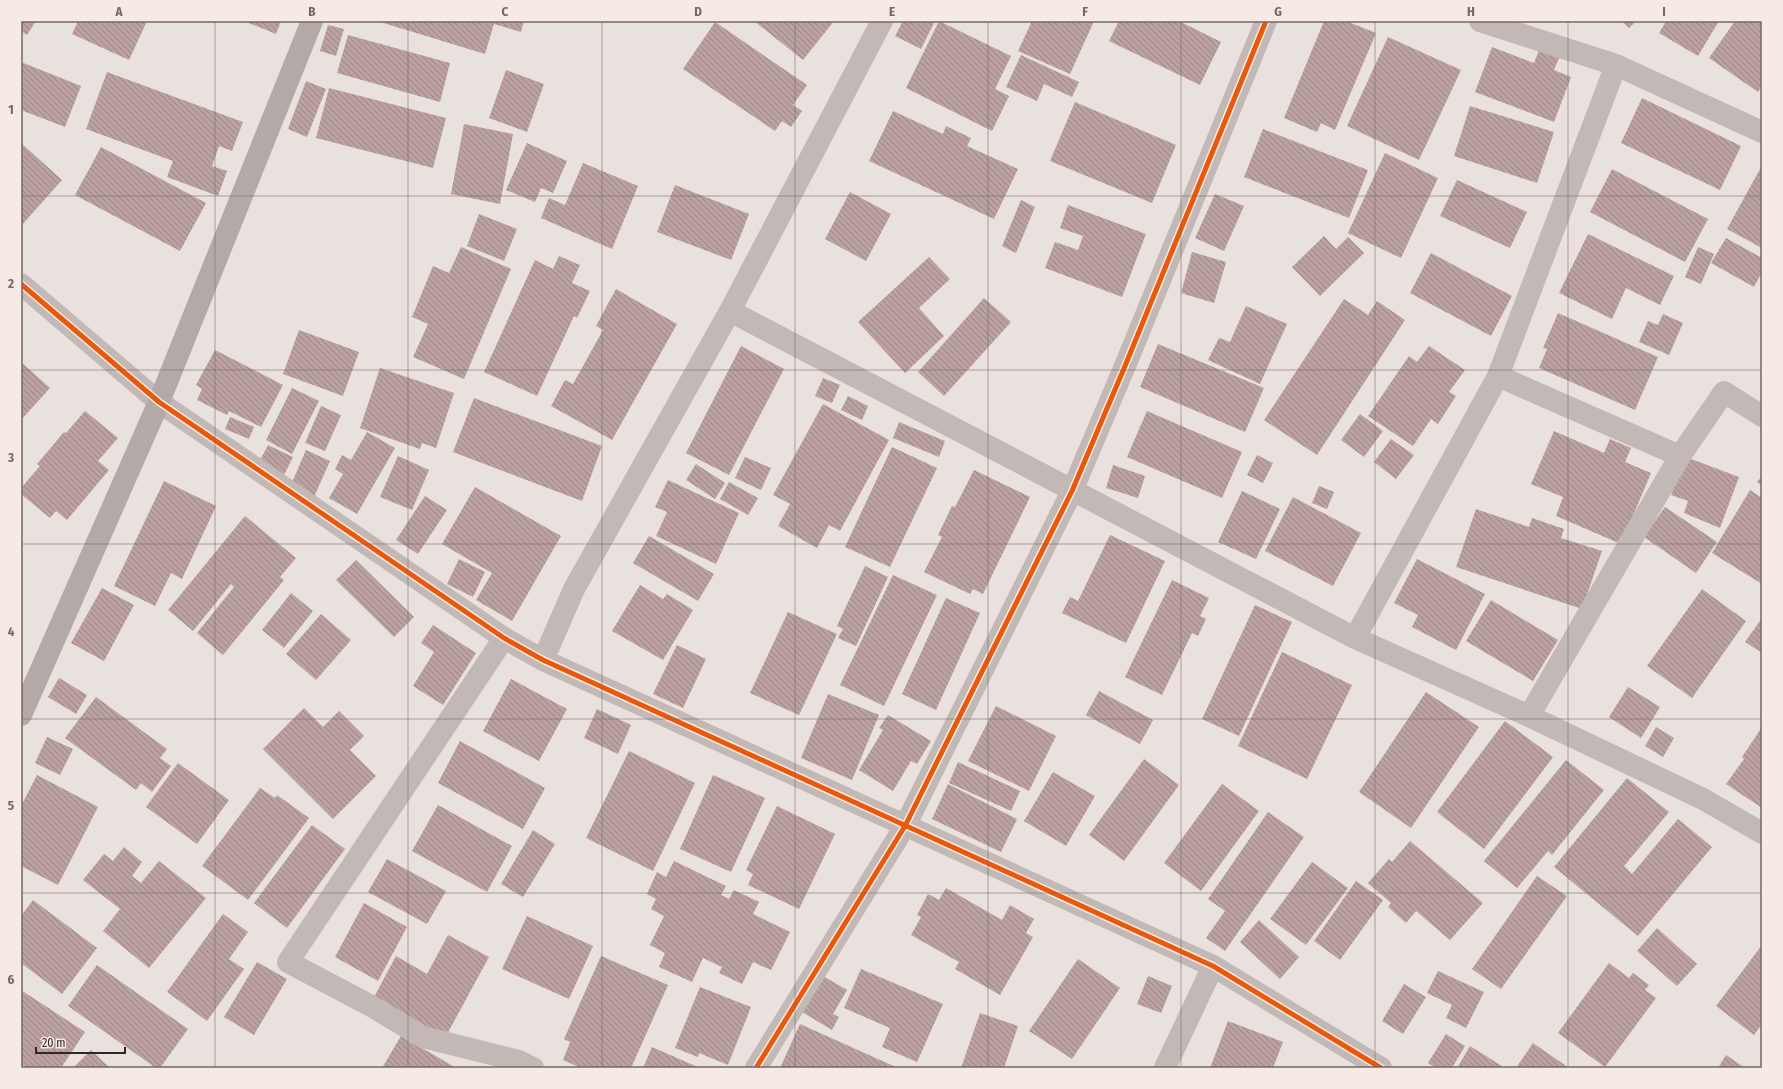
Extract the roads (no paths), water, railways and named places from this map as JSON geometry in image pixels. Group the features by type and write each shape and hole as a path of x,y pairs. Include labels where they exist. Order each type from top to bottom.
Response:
{"street":[{"path":"21,715 159,402 312,21"},
{"path":"543,660 574,589 730,311 882,21"},
{"path":"756,1068 905,826 1072,491 1125,366 1266,21"},
{"path":"1480,21 1616,65 1762,132"},
{"path":"1355,638 1498,376 1616,65"},
{"path":"21,284 159,402 504,638 543,660 1213,966 1381,1068"},
{"path":"730,311 1355,638 1530,716 1703,799 1762,833"},
{"path":"1498,376 1680,456"},
{"path":"1530,716 1680,456 1724,392 1762,416"},
{"path":"504,638 288,962 373,1006 423,1037 519,1061 533,1068"},
{"path":"1165,1068 1213,966"}]}
